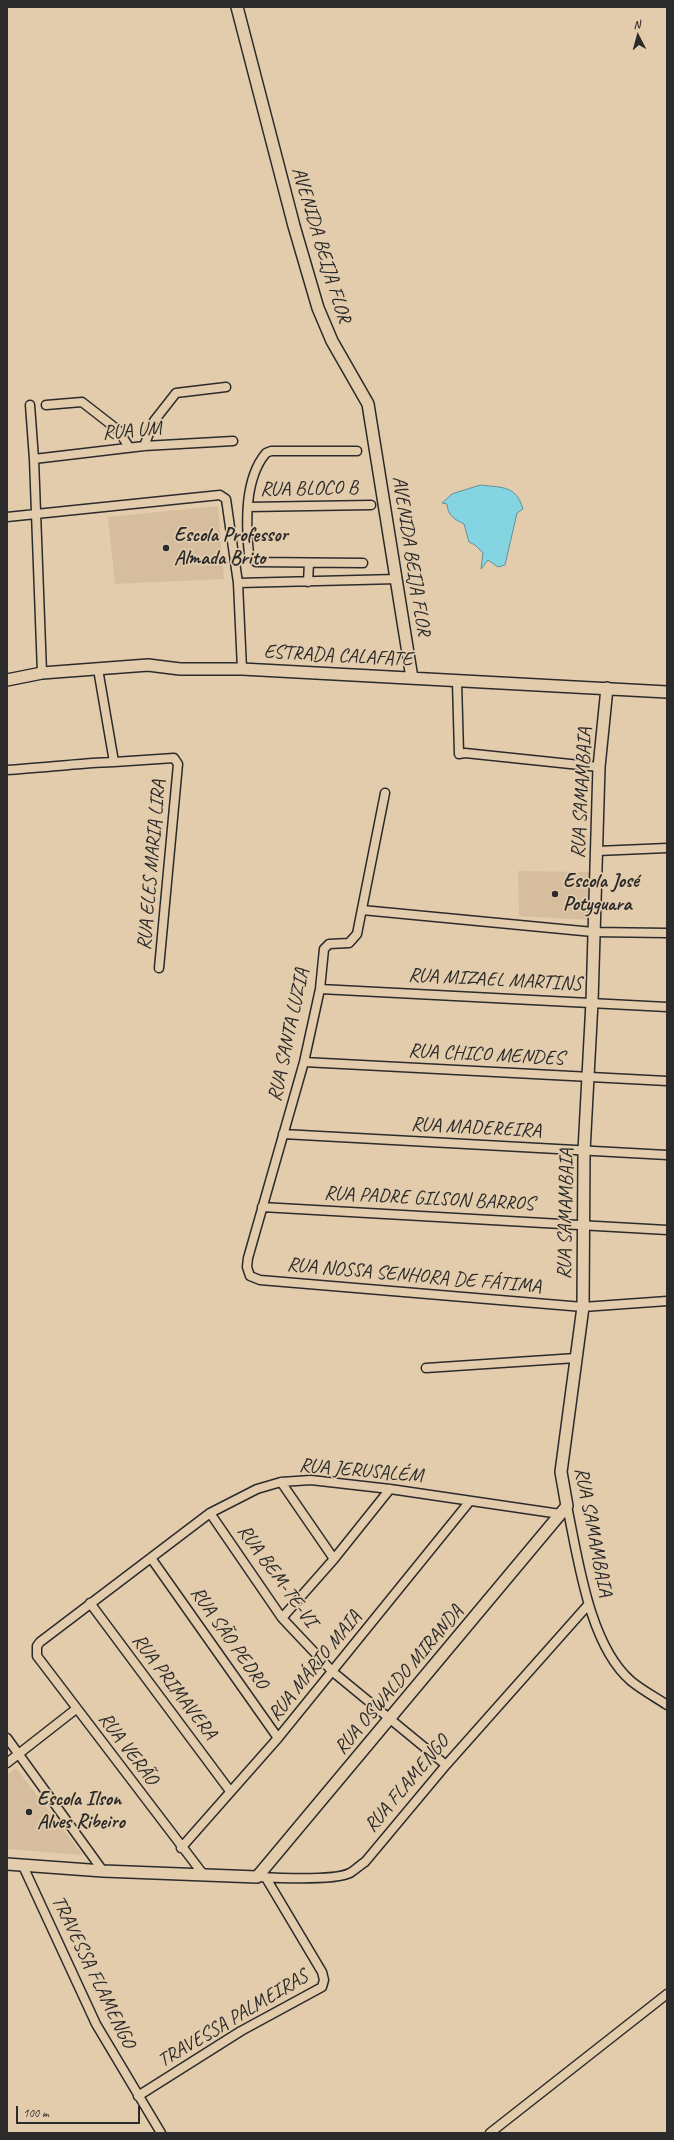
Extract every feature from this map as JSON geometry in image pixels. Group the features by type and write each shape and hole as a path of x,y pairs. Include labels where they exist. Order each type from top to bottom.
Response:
{"street":[{"name":"AVENIDA BEIJA FLOR","path":"237,7 292,219 318,308 332,341 368,404 412,678"},
{"path":"144,446 154,422 176,393 226,387"},
{"path":"46,405 82,402 118,430 128,447"},
{"path":"30,405 34,460 42,673"},
{"name":"RUA UM","path":"34,460 128,447 233,441"},
{"path":"357,451 271,451 266,453 254,476 248,507 248,547 251,559 256,562 363,563"},
{"path":"7,517 220,495 226,498 238,583 242,668"},
{"name":"RUA BLOCO B","path":"248,507 370,505"},
{"path":"308,582 309,563"},
{"path":"238,583 397,579"},
{"name":"ESTRADA CALAFATE","path":"7,680 42,673 148,665 180,668 242,668 667,692"},
{"path":"7,770 88,762 114,762 98,669"},
{"path":"457,681 459,754 465,753 599,767"},
{"name":"RUA SAMAMBAIA","path":"606,688 599,767 592,1002 584,1151 583,1308 561,1472 563,1510 588,1605 611,1655 619,1668 631,1681 667,1705"},
{"name":"RUA ELES MARIA LIRA","path":"114,762 174,758 178,766 159,968"},
{"name":"RUA SANTA LUZIA","path":"248,1258 304,1062 320,989 324,949 329,944 349,943 353,941 357,934 385,793"},
{"path":"597,851 667,848"},
{"path":"362,910 593,932 667,933"},
{"name":"RUA MIZAEL MARTINS","path":"320,989 667,1007"},
{"name":"RUA CHICO MENDES","path":"304,1062 667,1081"},
{"name":"RUA MADEREIRA","path":"283,1134 667,1155"},
{"name":"RUA PADRE GILSON BARROS","path":"262,1207 584,1224 667,1230"},
{"name":"RUA NOSSA SENHORA DE FÁTIMA","path":"248,1258 247,1266 250,1276 260,1280 417,1292 583,1308 667,1302"},
{"path":"426,1368 576,1358"},
{"name":"RUA JERUSALÉM","path":"40,1642 210,1512 239,1497 281,1482 312,1480 390,1489 470,1501 563,1510"},
{"path":"281,1482 334,1559"},
{"path":"282,1618 334,1559 390,1489"},
{"name":"RUA MÁRIO MAIA","path":"182,1848 230,1791 278,1738 333,1672 470,1501"},
{"name":"RUA OSWALDO MIRANDA","path":"261,1877 563,1510"},
{"name":"RUA BEM-TE-VI","path":"210,1512 282,1618 333,1672 446,1765"},
{"name":"RUA SÃO PEDRO","path":"151,1558 278,1738"},
{"name":"RUA PRIMAVERA","path":"90,1603 230,1791"},
{"name":"RUA FLAMENGO","path":"7,1864 103,1871 261,1877 316,1877 349,1873 365,1862 446,1765 588,1605"},
{"name":"RUA VERÃO","path":"40,1642 37,1646 37,1656 203,1874"},
{"path":"7,1763 76,1709"},
{"path":"7,1738 103,1871"},
{"name":"TRAVESSA FLAMENGO","path":"23,1866 96,2024 161,2133"},
{"name":"TRAVESSA PALMEIRAS","path":"138,2096 241,2031 322,1987 324,1980 322,1972 261,1877"},
{"path":"490,2133 667,1994"}],"shaded area":[{"name":"Escola Professor Almada Brito","path":"218,506 224,579 115,584 108,517"},
{"name":"Escola José Potyguara","path":"518,871 591,872 592,920 519,916"},
{"name":"Escola Ilson Alves Ribeiro","path":"16,1768 83,1855 7,1849 7,1775"}],"water":[{"path":"481,485 508,489 517,496 523,509 517,513 505,565 498,567 488,560 481,569 483,553 475,545 469,542 464,524 452,517 447,504 442,503 452,494"}],"place":[{"name":"Escola Professor Almada Brito","path":"166,548"},
{"name":"Escola José Potyguara","path":"555,894"},
{"name":"Escola Ilson Alves Ribeiro","path":"29,1812"}]}
